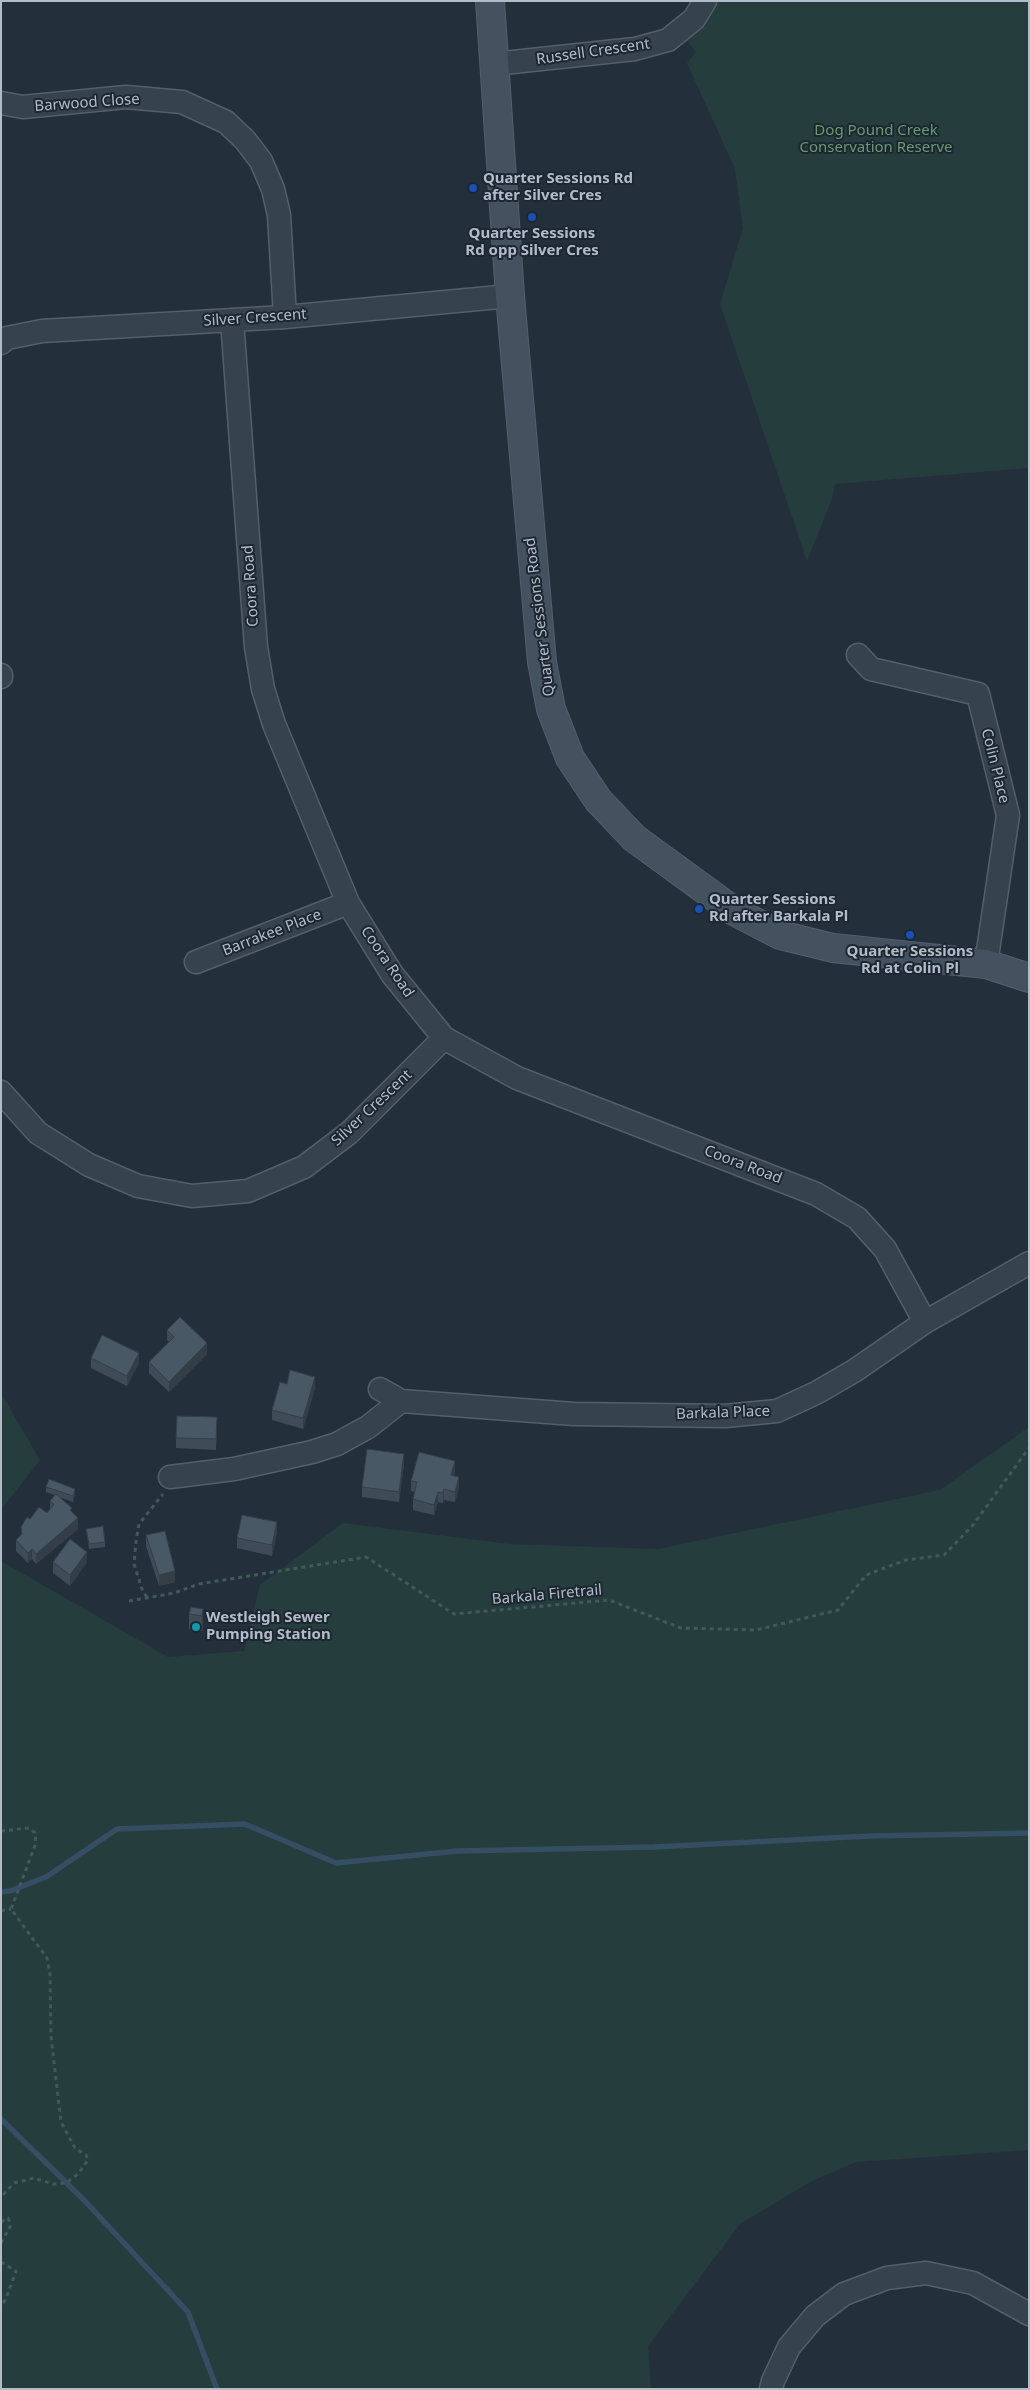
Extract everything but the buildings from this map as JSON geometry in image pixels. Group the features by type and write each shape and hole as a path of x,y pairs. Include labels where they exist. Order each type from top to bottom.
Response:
{"main road":[{"name":"Quarter Sessions Road","path":"490,1 510,296 542,662 551,709 570,758 598,800 634,838 734,911 780,935 833,948 986,964 1029,978"}],"street":[{"name":"Russell Crescent","path":"494,64 635,49 668,40 694,19 705,1"},
{"name":"Barwood Close","path":"1,103 23,108 126,97 182,102 226,122 245,140 261,161 273,189 279,215 285,317"},
{"name":"Silver Crescent","path":"1,343 8,338 42,331 285,317 510,296"},
{"name":"Coora Road","path":"232,320 256,647 263,688 274,724 348,903 392,974 444,1038 516,1078 816,1194 858,1218 885,1249 925,1322"},
{"name":"Colin Place","path":"858,655 871,669 978,694 1008,816 986,964"},
{"name":"Barrakee Place","path":"196,962 348,903"},
{"name":"Silver Crescent","path":"1,1092 38,1133 89,1165 138,1186 192,1196 248,1192 304,1167 349,1133 444,1038"},
{"name":"Barkala Place","path":"380,1389 401,1401 574,1414 725,1416 777,1411 816,1394 847,1376 925,1322 1029,1264"},
{"path":"170,1477 234,1469 312,1452 337,1444 368,1427 401,1401"},
{"path":"771,2389 789,2347 815,2316 844,2294 887,2278 926,2273 973,2283 1029,2314"}],"path":[{"name":"Barkala Firetrail","path":"129,1601 174,1592 199,1584 366,1557 454,1614 609,1600 681,1628 756,1630 838,1610 866,1575 906,1560 944,1555 973,1525 1029,1448"},
{"path":"147,1597 143,1592 134,1564 139,1524 163,1496 170,1477"},
{"path":"1,1831 29,1828 35,1833 36,1843 11,1909"},
{"path":"1,1911 11,1909"},
{"path":"1,2197 14,2183 34,2178 53,2184 66,2183 78,2174 88,2160 86,2155 75,2148 61,2122 51,2037 48,1958 11,1909"},
{"path":"1,2222 8,2218 11,2225 1,2243"},
{"path":"1,2262 16,2270 8,2296 1,2306"}],"green space":[{"name":"Dog Pound Creek Conservation Reserve","path":"711,1 1029,1 1029,468 835,484 832,499 807,561 720,304 743,228 735,169 687,63 696,52 683,36"},
{"path":"1,1393 40,1460 1,1510"},
{"path":"1029,1427 1029,2150 856,2162 810,2182 740,2224 648,2346 651,2389 1,2389 1,1561 168,1657 244,1651 260,1585 343,1523 510,1544 658,1549 940,1490"}],"waterway":[{"path":"1,1892 10,1891 46,1877 117,1829 245,1824 336,1863 458,1851 654,1847 870,1836 1029,1833"},
{"path":"1,2119 84,2200 188,2312 217,2389"}],"place":[{"name":"Quarter Sessions Rd after Silver Cres","path":"473,188"},
{"name":"Quarter Sessions Rd opp Silver Cres","path":"532,217"},
{"name":"Quarter Sessions Rd after Barkala Pl","path":"699,909"},
{"name":"Quarter Sessions Rd at Colin Pl","path":"910,935"},
{"name":"Westleigh Sewer Pumping Station","path":"196,1627"}]}
